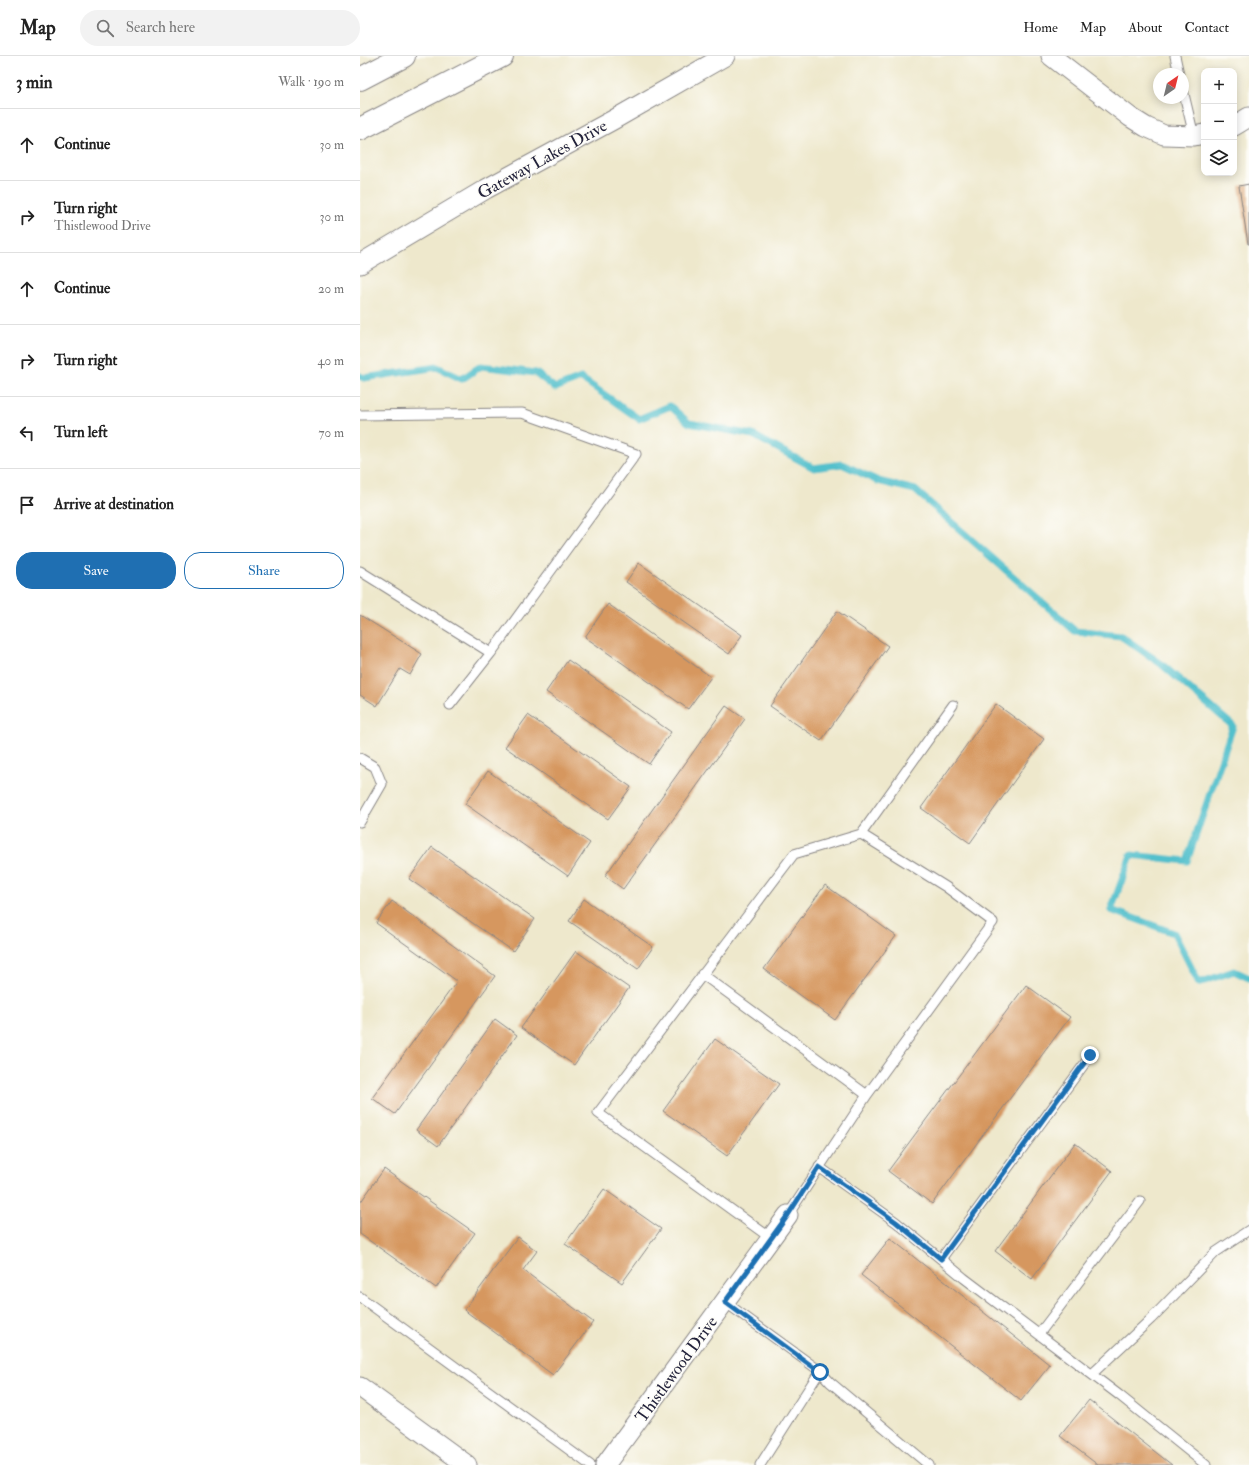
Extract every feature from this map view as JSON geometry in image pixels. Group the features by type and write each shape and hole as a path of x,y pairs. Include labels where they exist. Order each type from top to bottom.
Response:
{"highway":[{"path":"360,79 404,56"},
{"path":"360,129 502,56"}],"street":[{"name":"Gateway Lakes Drive","path":"360,264 486,189 613,120 724,56"},
{"path":"1051,56 1146,127 1164,135 1199,135"},
{"path":"1237,124 1249,117"},
{"name":"Thistlewood Drive","path":"605,1465 772,1239 788,1215"},
{"path":"360,1387 467,1465"}],"lane":[{"path":"1175,56 1178,68"},
{"path":"1188,104 1199,135"},
{"path":"360,415 522,413 636,454 491,653 450,705"},
{"path":"360,571 491,653"},
{"path":"772,1239 598,1113 794,854 861,834 953,705"},
{"path":"360,758 375,767 382,784 360,822"},
{"path":"788,1215 867,1095 993,922 946,887 861,834"},
{"path":"702,974 867,1095"},
{"path":"941,1259 1090,1055"},
{"path":"819,1167 896,1222 941,1259 1092,1374 1206,1465"},
{"path":"1039,1334 1140,1202"},
{"path":"1092,1374 1151,1319 1216,1252 1249,1230"},
{"path":"360,1297 590,1465"},
{"path":"725,1302 820,1372 929,1465"},
{"path":"760,1465 820,1372"}],"building":[{"path":"1249,184 1249,244 1248,244 1239,186"},
{"path":"639,563 742,635 729,654 626,582"},
{"path":"608,604 711,677 688,709 585,637"},
{"path":"837,611 888,646 821,741 770,706"},
{"path":"360,615 422,654 410,675 400,669 377,706 360,695"},
{"path":"568,660 671,732 649,764 546,692"},
{"path":"996,704 1044,739 970,843 921,808"},
{"path":"726,706 745,719 623,889 605,876"},
{"path":"528,715 631,787 608,819 505,747"},
{"path":"488,771 590,843 568,876 465,804"},
{"path":"432,847 535,919 513,951 409,879"},
{"path":"825,885 896,936 835,1020 764,969"},
{"path":"584,899 653,947 638,969 569,921"},
{"path":"392,901 495,976 395,1114 372,1098 457,981 376,923"},
{"path":"576,951 629,988 574,1065 521,1028"},
{"path":"1026,985 1070,1017 932,1204 888,1171"},
{"path":"495,1019 517,1035 438,1146 416,1130"},
{"path":"715,1039 779,1084 727,1156 663,1111"},
{"path":"1075,1143 1112,1171 1032,1279 995,1251"},
{"path":"384,1169 475,1233 436,1288 360,1234 360,1203"},
{"path":"604,1189 661,1229 622,1283 565,1244"},
{"path":"518,1237 537,1251 523,1270 593,1322 553,1375 464,1310"},
{"path":"890,1238 1050,1365 1021,1401 861,1275"},
{"path":"1089,1400 1172,1465 1098,1465 1060,1436"}],"waterway":[{"path":"360,376 364,378 437,367 462,379 481,366 536,373 555,388 581,378 639,419 670,406 689,423 753,435 814,468 842,464 878,481 915,490 1075,631 1121,636 1160,663 1233,726 1187,861 1131,855 1111,910 1174,933 1199,983 1234,971 1249,978"}],"route":[{"path":"820,1372 725,1302 772,1239 819,1167 896,1222 941,1259 1090,1055"}]}
